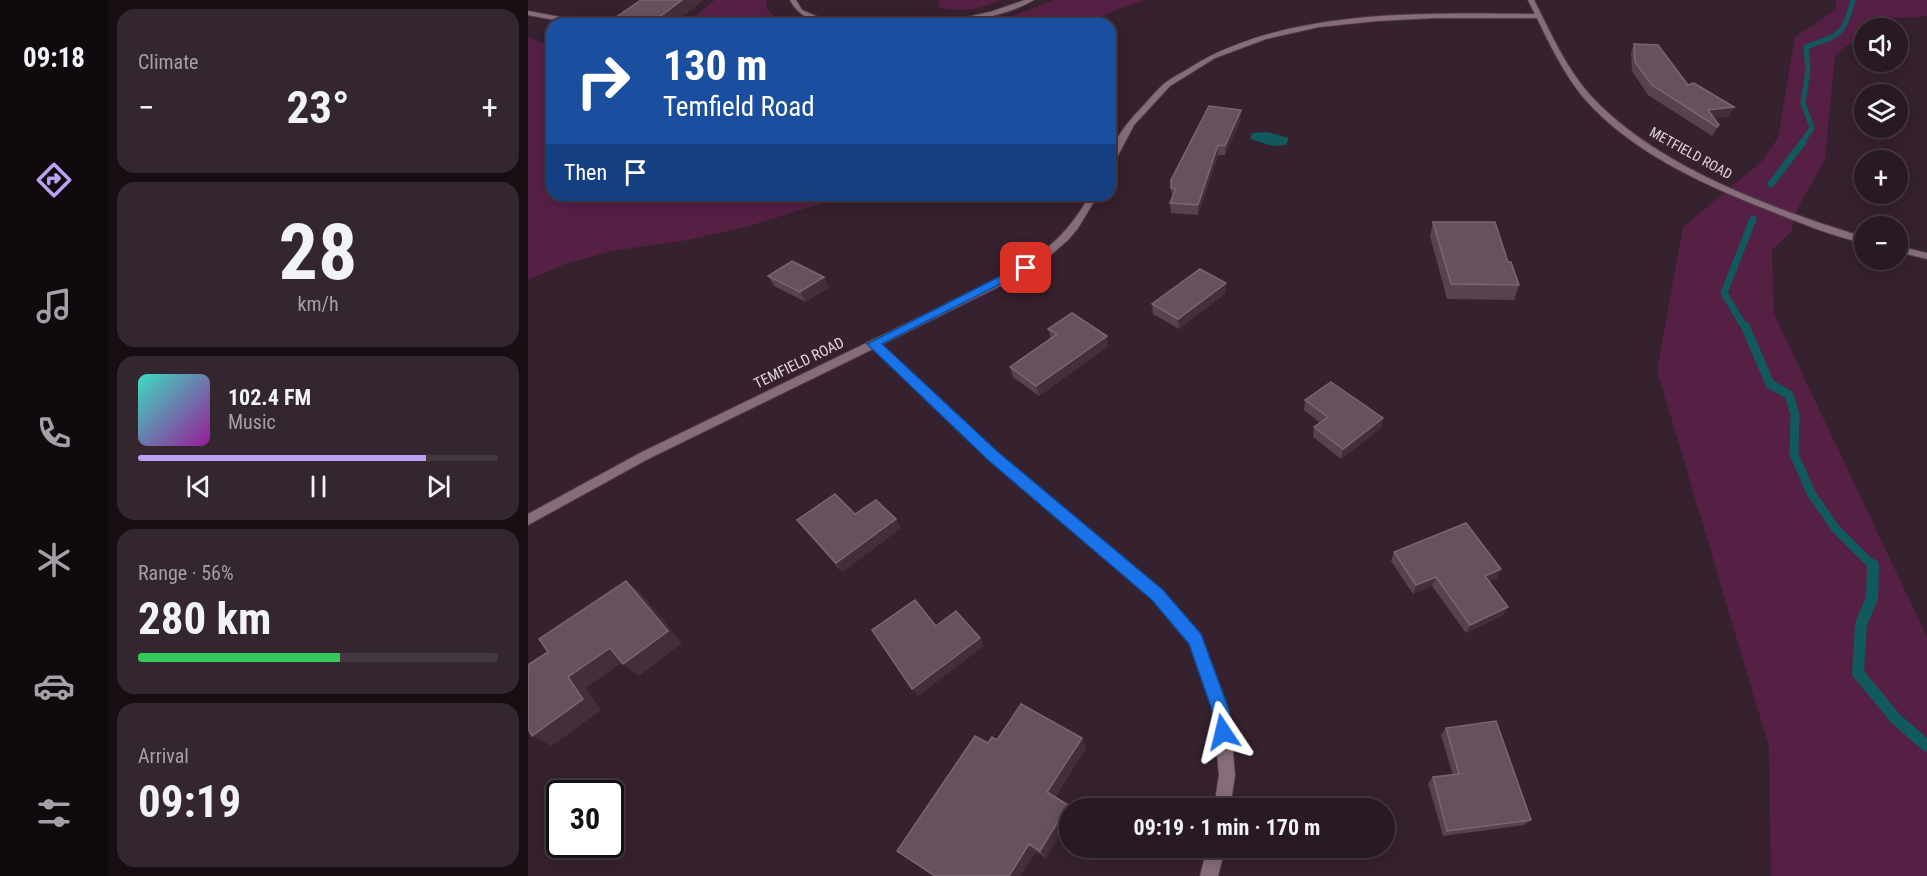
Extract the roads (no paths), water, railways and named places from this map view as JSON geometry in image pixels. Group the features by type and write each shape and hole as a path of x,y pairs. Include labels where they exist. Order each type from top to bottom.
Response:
{"street":[{"path":"792,0 799,11 816,18"},
{"path":"970,18 991,14 1031,0"},
{"name":"METFIELD ROAD","path":"1531,0 1587,97 1643,143 1676,163 1752,200 1854,236"},
{"path":"528,13 551,18"},
{"path":"1116,151 1130,124 1164,88 1194,67 1239,47 1292,31 1357,19 1430,15 1539,16"},
{"name":"TEMFIELD ROAD","path":"528,520 615,471 1040,260 1060,246 1074,229 1090,201"},
{"path":"1908,251 1927,256"},
{"path":"873,344 993,456 1157,595 1195,639 1221,710 1227,775 1224,798"},
{"path":"1209,876 1214,858"}],"water":[{"path":"1267,132 1289,138 1286,145 1273,146 1250,139 1252,133"}],"waterway":[{"path":"1802,143 1812,128 1803,103 1808,70 1806,47 1826,40 1843,28 1853,0"},
{"path":"1771,184 1803,142"},
{"path":"1745,328 1724,293 1753,219"},
{"path":"1745,326 1770,384 1789,395 1795,414 1794,454 1811,493 1836,529 1873,566"},
{"path":"1873,566 1872,598 1861,624 1858,673 1896,719 1927,746"}]}
